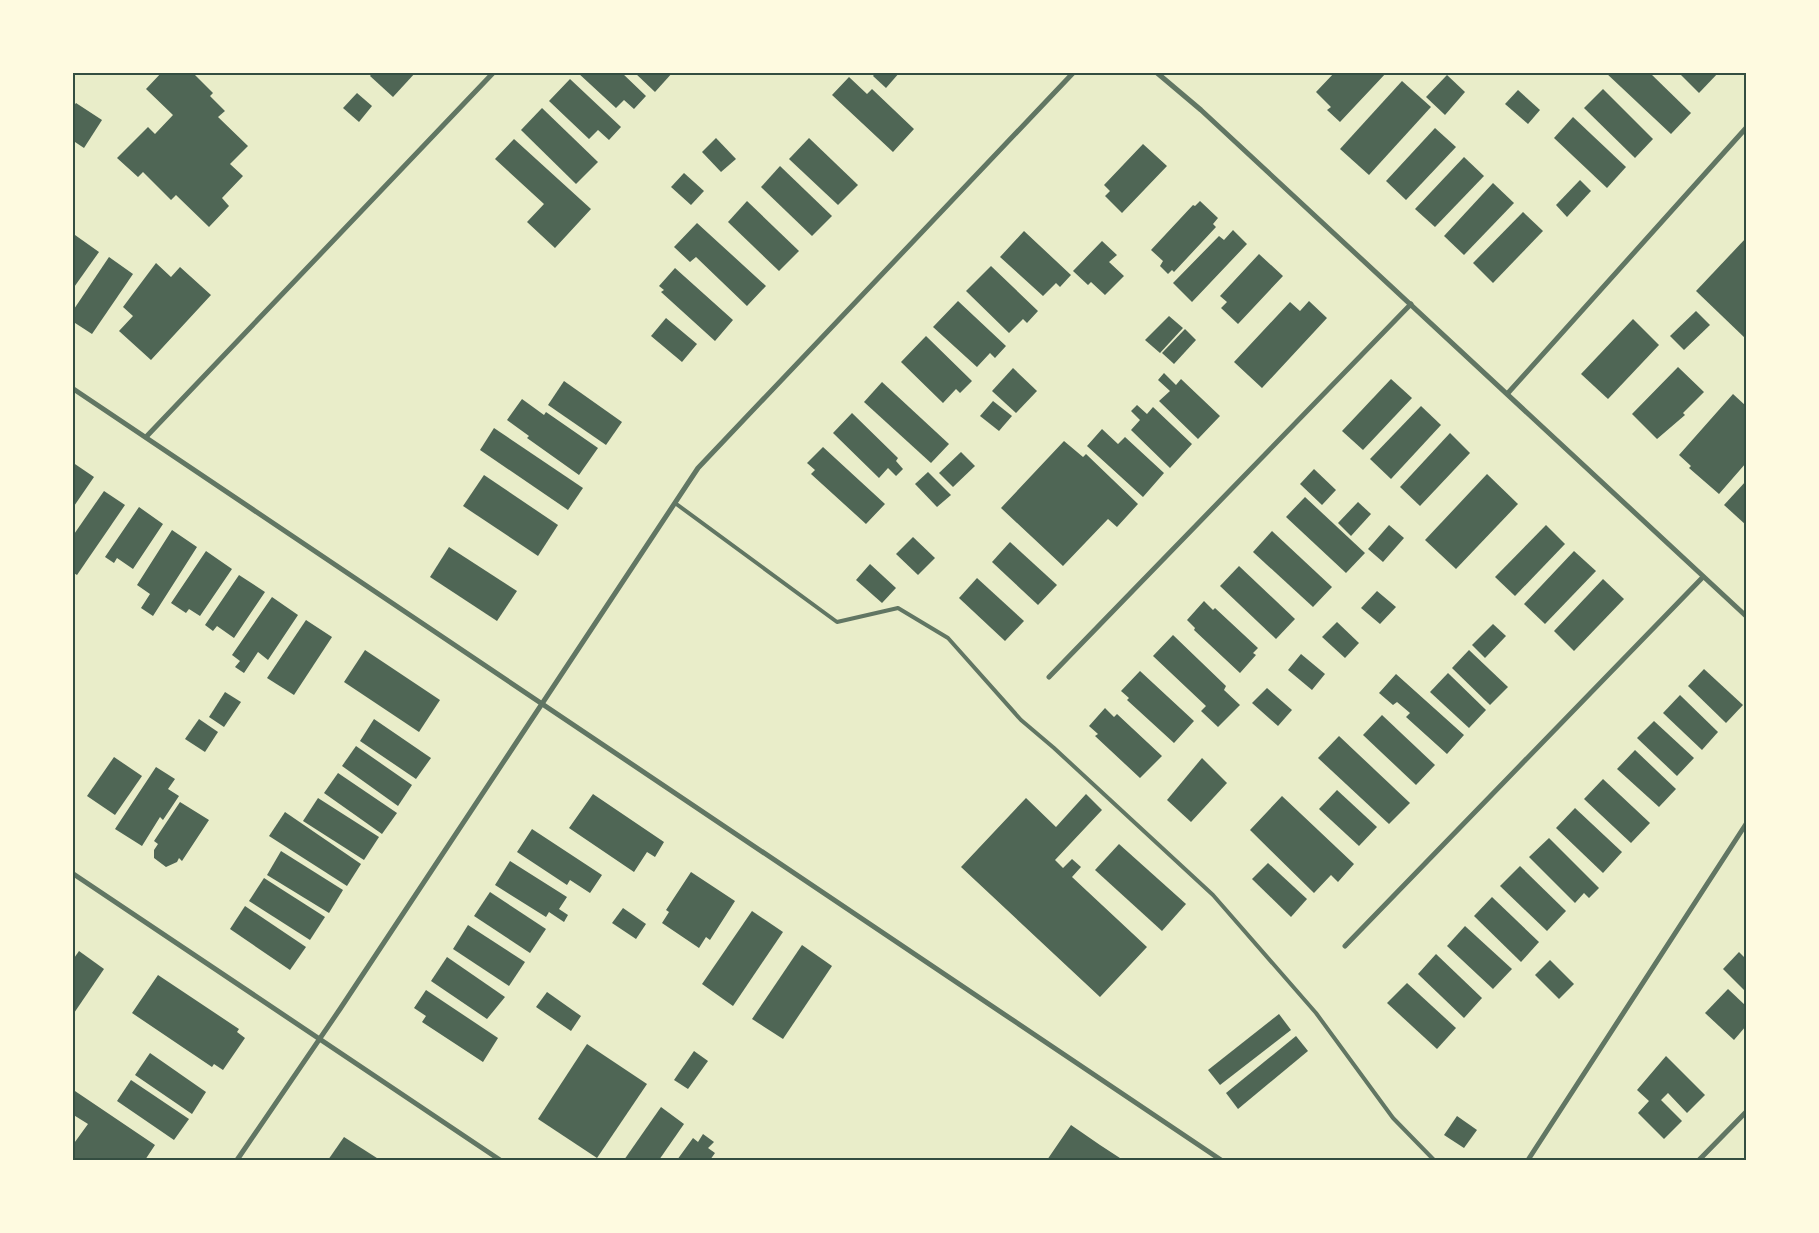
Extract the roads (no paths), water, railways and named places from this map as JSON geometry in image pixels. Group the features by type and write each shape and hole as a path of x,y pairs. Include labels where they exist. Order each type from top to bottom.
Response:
{"street":[{"path":"146,437 494,72"},
{"path":"237,1160 543,704 698,468 1074,72"},
{"path":"1156,72 1201,110 1508,393 1746,616"},
{"path":"1508,393 1746,128"},
{"path":"1049,676 1411,304"},
{"path":"72,388 1221,1160"},
{"path":"1345,946 1703,577"},
{"path":"1528,1160 1746,824"},
{"path":"72,873 500,1160"},
{"path":"1700,1160 1746,1112"}],"lane":[{"path":"675,503 837,622 898,608 948,638 1021,720 1054,748 1213,895 1316,1012 1393,1118 1434,1160"}]}
